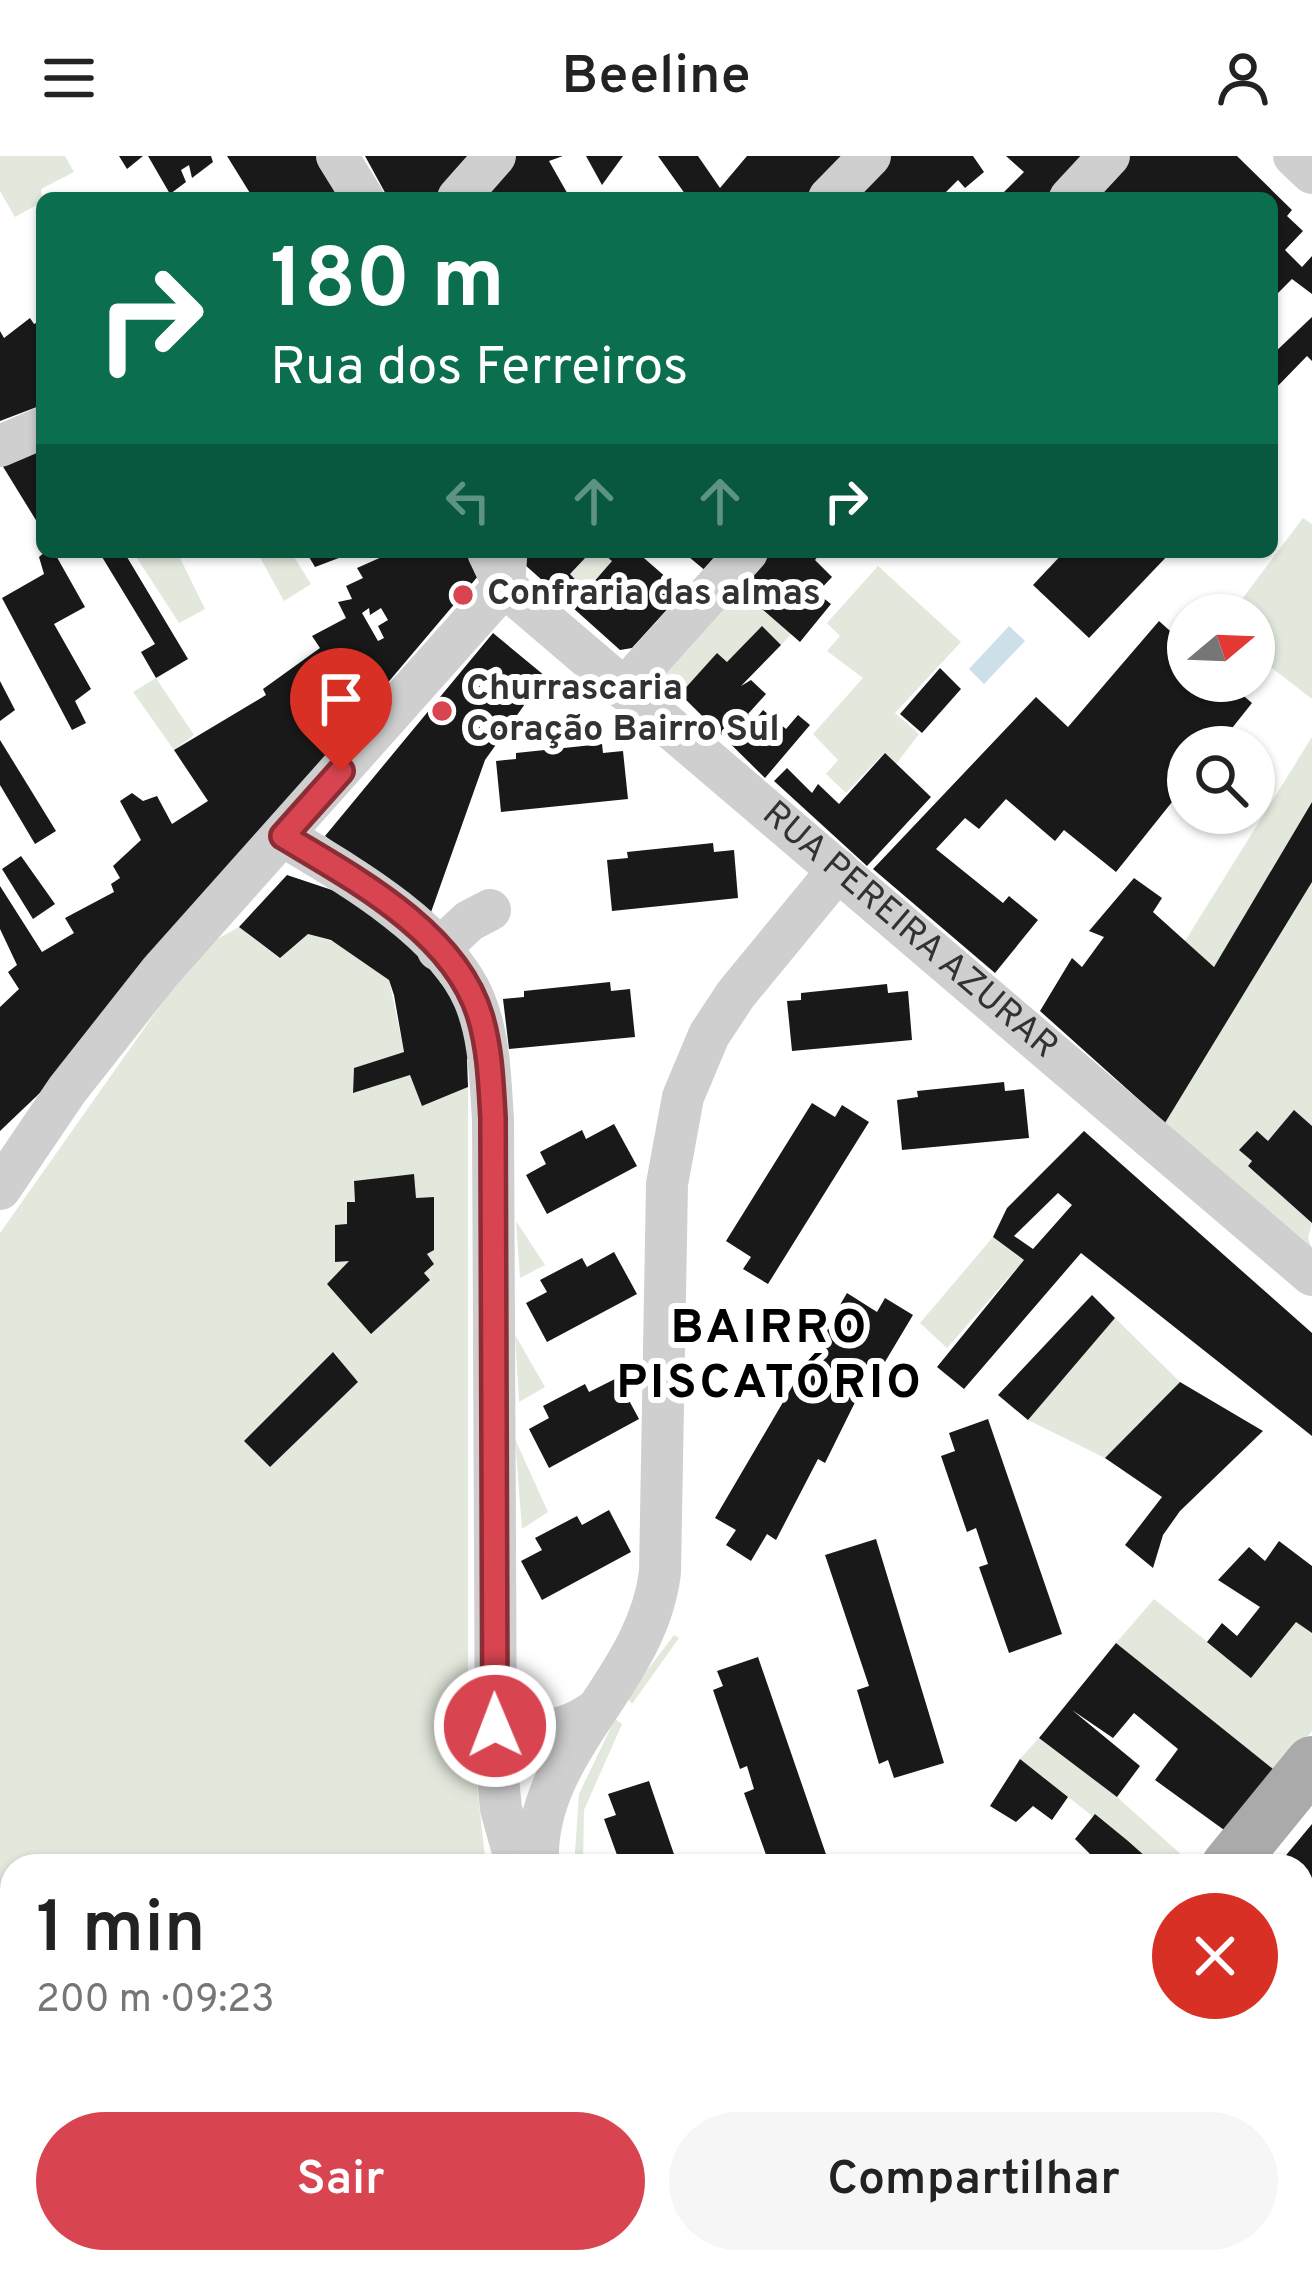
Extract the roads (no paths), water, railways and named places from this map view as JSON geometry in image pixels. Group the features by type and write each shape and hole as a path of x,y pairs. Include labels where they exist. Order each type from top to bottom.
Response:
{"main road":[{"path":"1238,1854 1312,1762"}],"street":[{"path":"337,156 358,192"},
{"path":"463,192 495,156"},
{"path":"835,192 870,156"},
{"path":"1076,192 1109,156"},
{"path":"1294,156 1312,173"},
{"path":"0,446 36,431"},
{"path":"624,689 742,558"},
{"path":"1,1185 132,1007 283,836 500,563"},
{"name":"RUA PEREIRA AZURAR","path":"500,563 624,689 1312,1274"},
{"path":"283,836 372,892 438,950 471,992 481,1017 493,1118 494,1693 501,1809 514,1854"},
{"path":"537,1854 545,1804 568,1754 648,1631 658,1596 667,1184 683,1097 710,1034 736,994 838,870"},
{"path":"438,950 469,921 490,910"},
{"path":"494,1693 514,1722 535,1730 561,1730 598,1708"}],"water":[{"path":"1009,626 1025,641 984,684 969,669"}],"place":[{"name":"Confraria das almas","path":"463,595"},
{"name":"Churrascaria Coração Bairro Sul","path":"442,711"}],"district":[{"name":"BAIRRO PISCATÓRIO","path":"770,1358"}]}
